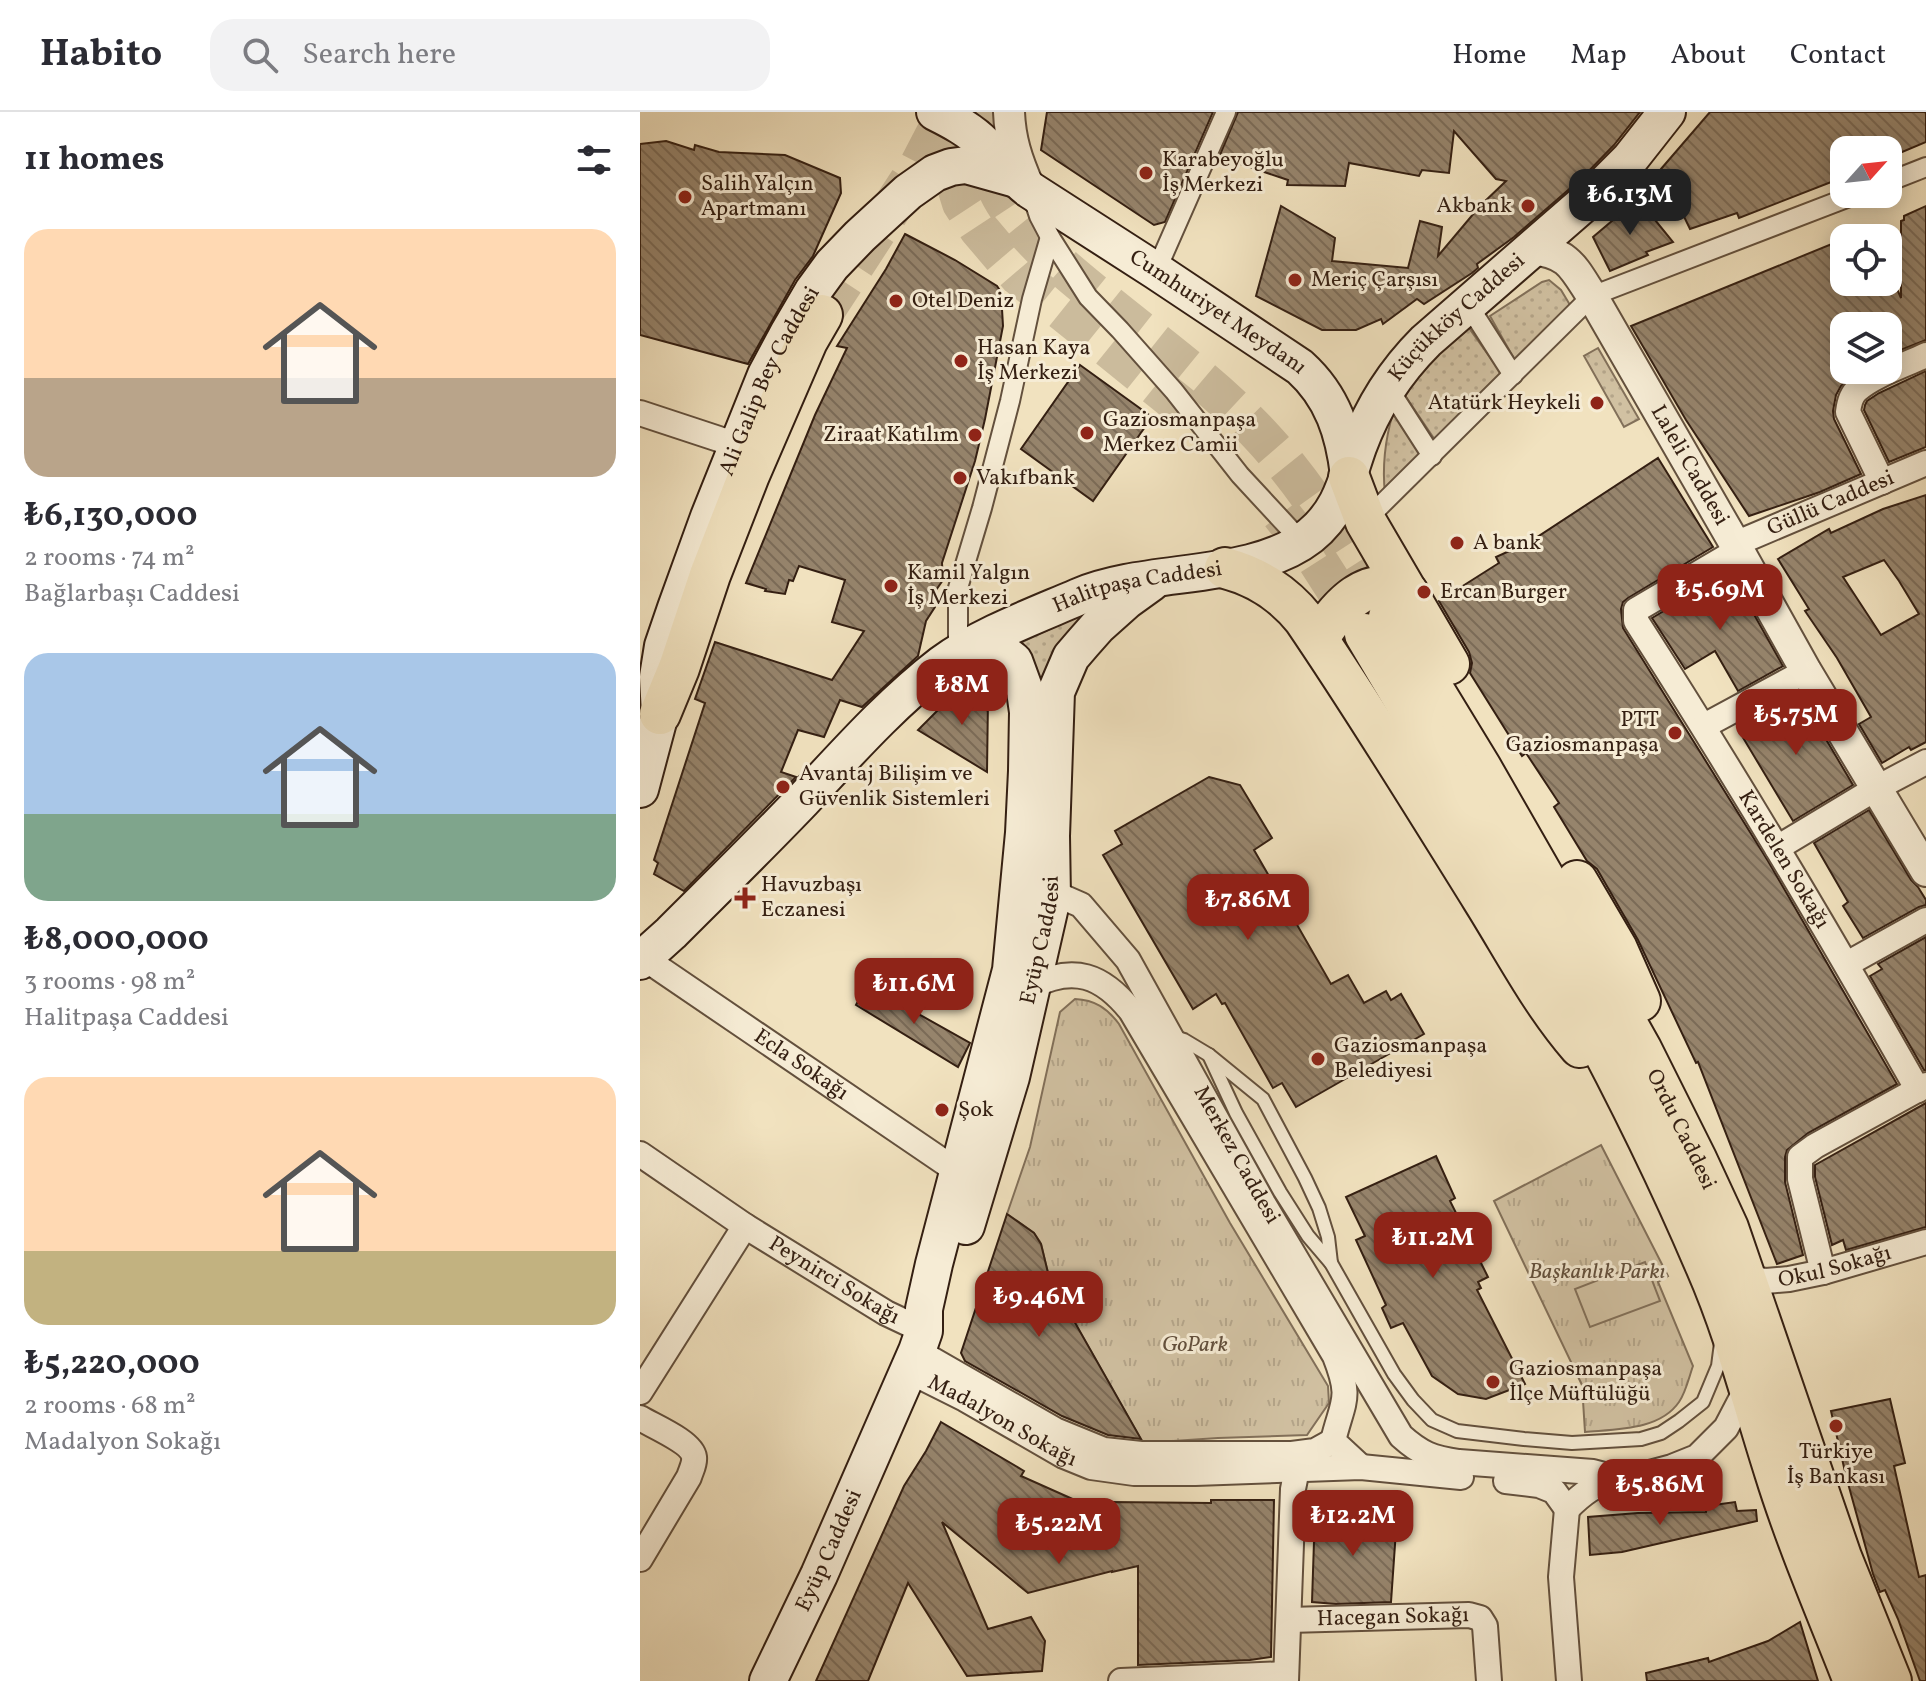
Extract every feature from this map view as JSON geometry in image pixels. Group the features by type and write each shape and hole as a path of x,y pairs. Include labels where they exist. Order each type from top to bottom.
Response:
{"main road":[{"name":"Küçükköy Caddesi","path":"1349,477 1358,446 1387,386 1404,363 1596,193 1630,159 1667,112"},
{"path":"945,115 967,129 1023,184"},
{"name":"Ali Galip Bey Caddesi","path":"655,714 663,646 709,517 766,375 813,291 832,265 860,236 908,192 935,173 966,165 1023,184"},
{"name":"Cumhuriyet Meydanı","path":"1023,184 1300,367 1323,392 1337,422 1346,446 1349,477"},
{"path":"640,789 655,714 679,668 710,575 749,475 807,341 822,315"},
{"name":"Halitpaşa Caddesi","path":"642,959 880,720 962,644 1002,631 1088,593 1160,577 1225,568 1279,553 1307,538 1325,522 1349,477"},
{"name":"Ordu Caddesi","path":"1349,477 1366,522 1387,615 1481,768 1634,1036 1653,1107 1728,1228 1731,1283 1749,1384 1804,1554 1854,1681"},
{"path":"1225,568 1244,573 1291,602 1318,639 1537,989 1571,1038 1653,1107"},
{"name":"Eyüp Caddesi","path":"969,1175 1011,1077 1052,898 1056,692 1071,657 1098,626 1160,577"},
{"path":"1318,639 1342,606 1365,590 1377,586 1400,589 1387,615"},
{"name":"Eyüp Caddesi","path":"768,1681 939,1308 1011,970 1027,771 1028,712 1025,691 1014,661 1001,651 962,644"},
{"path":"1015,924 1052,898"},
{"name":"Ordu Caddesi","path":"1731,1283 1891,1681"}],"street":[{"path":"1009,112 1011,138 1023,184 1050,237 1088,297 1165,381 1240,475 1290,529"},
{"path":"1156,271 1226,112"},
{"path":"1902,176 1926,167"},
{"path":"1377,509 1592,296 1830,204"},
{"path":"962,644 958,588 982,508 1050,237"},
{"name":"Laleli Caddesi","path":"1532,249 1559,255 1574,269 1592,296 1806,671 1926,871"},
{"path":"1474,314 1513,375"},
{"path":"1882,482 1848,412 1849,403 1855,391 1872,380 1926,355"},
{"path":"1387,386 1432,456"},
{"path":"640,413 737,445"},
{"name":"Güllü Caddesi","path":"1737,547 1925,466"},
{"name":"Kardelen Sokağı","path":"1737,547 1636,610 1636,621 1704,726 1922,1087"},
{"path":"1704,726 1806,671"},
{"path":"1777,848 1926,762"},
{"name":"Merkez Caddesi","path":"1052,898 1065,898 1081,905 1128,960 1263,1203 1281,1248"},
{"path":"1847,964 1926,920"},
{"name":"Ecla Sokağı","path":"642,959 969,1175"},
{"name":"Merkez Caddesi","path":"1032,986 1058,976 1077,975 1101,982 1117,993 1401,1436"},
{"path":"1823,1272 1800,1179 1800,1157 1922,1087"},
{"name":"Peynirci Sokağı","path":"640,1154 745,1226 886,1313 917,1351"},
{"name":"Peynirci Sokağı","path":"640,1392 745,1226"},
{"name":"Okul Sokağı","path":"1731,1283 1754,1279 1789,1279 1823,1272 1926,1242"},
{"name":"Merkez Caddesi","path":"1298,1277 1342,1374 1346,1388 1341,1417"},
{"name":"Madalyon Sokağı","path":"917,1351 965,1399 1064,1456 1091,1467 1134,1473 1315,1451 1333,1441"},
{"path":"1569,1681 1561,1577 1567,1509 1596,1484 1672,1467 1697,1457 1726,1428 1749,1384"},
{"path":"1387,1412 1358,1411 1341,1417 1333,1441 1361,1467 1375,1465 1387,1457 1398,1446 1401,1436 1414,1448 1437,1459 1568,1469 1616,1478"},
{"path":"640,1418 685,1444 694,1453 689,1477 640,1559"},
{"name":"Madalyon Sokağı","path":"1195,1464 1297,1469 1361,1467 1539,1485 1554,1491 1567,1509"},
{"path":"1121,1681 1286,1677 1293,1489 1297,1469"},
{"name":"Hacegan Sokağı","path":"1289,1620 1469,1615 1480,1618 1485,1626 1489,1681"}],"lane":[{"path":"1170,1036 1184,1040 1209,1055 1263,1099 1319,1208 1328,1237 1331,1263"},
{"path":"1209,1055 1236,1113 1280,1192 1308,1236 1331,1263 1394,1374 1432,1420 1457,1431 1572,1443 1641,1439 1661,1433 1703,1402 1718,1366 1731,1283"},
{"path":"1568,1469 1572,1443"}],"green space":[{"path":"1549,280 1561,290 1573,310 1517,364 1490,316"},
{"path":"1466,324 1502,374 1435,440 1404,394 1420,370"},
{"path":"1598,348 1639,419 1624,427 1584,356"},
{"path":"1393,413 1424,458 1385,494 1385,453"},
{"path":"1080,615 1084,623 1048,687 1037,682 1029,653 1022,642"},
{"name":"GoPark","path":"1075,999 1100,1006 1119,1024 1230,1223 1328,1386 1329,1403 1307,1435 1143,1443 1049,1277 1041,1244 1034,1233 1007,1214 1030,1147 1060,1012"},
{"name":"Başkanlık Parkı","path":"1601,1145 1668,1276 1658,1282 1693,1366 1679,1402 1661,1418 1624,1429 1585,1432 1582,1385 1494,1201"},
{"path":"1645,1262 1660,1301 1590,1327 1575,1289"}],"building":[{"path":"1047,112 1213,112 1165,222 1154,225 1041,150"},
{"path":"1238,112 1640,112 1582,178 1514,237 1477,264 1478,268 1472,273 1424,304 1417,299 1383,324 1381,319 1356,330 1322,330 1256,296 1281,206 1335,238 1332,261 1408,268 1420,221 1442,227 1438,256 1480,206 1506,181 1496,179 1454,131 1449,173 1422,170 1419,176 1349,163 1345,186 1287,185 1288,180 1219,157"},
{"path":"1710,112 1926,112 1926,142 1902,152 1902,136 1830,136 1830,182 1739,218 1737,213 1690,229 1661,169"},
{"path":"666,141 694,150 695,145 719,152 785,155 840,178 841,193 813,256 795,280 748,364 640,335 640,144"},
{"path":"1638,199 1673,242 1610,271 1593,237"},
{"path":"1926,206 1926,340 1902,349 1902,312 1830,312 1830,384 1843,384 1836,395 1834,419 1861,474 1820,492 1749,516 1686,420 1631,326 1830,245 1830,296 1901,298 1901,221 1904,216"},
{"path":"905,234 955,260 997,286 1001,292 1003,326 985,419 975,461 942,563 943,580 934,593 935,607 926,621 918,656 862,707 840,700 824,737 798,730 781,772 796,777 684,891 654,874 658,863 654,860 705,703 695,699 715,642 832,680 864,631 832,622 845,580 799,566 793,581 789,580 785,594 765,591 746,583 815,415 847,348 837,346"},
{"name":"Gaziosmanpaşa Merkez Camii","path":"1080,365 1152,417 1093,501 1021,449"},
{"path":"1926,371 1926,447 1889,462 1864,410 1867,401"},
{"path":"1658,458 1713,547 1623,602 1623,628 1768,861 1897,1084 1808,1133 1787,1150 1785,1182 1803,1255 1777,1264 1698,1062 1638,940 1597,869 1587,861 1554,807 1559,803 1526,753 1522,756 1470,673 1472,663 1469,652 1439,601 1499,563 1496,557 1531,541"},
{"path":"1926,495 1926,742 1911,750 1909,747 1882,763 1859,724 1871,717 1805,611 1809,609 1778,559 1829,529 1831,533 1883,509","holes":["1884,560 1919,614 1881,635 1843,577"]},
{"path":"1728,573 1783,666 1738,691 1715,651 1685,669 1652,618"},
{"path":"959,689 988,699 987,772 918,730"},
{"path":"1798,692 1853,785 1793,821 1742,736 1760,727 1753,716"},
{"path":"1209,777 1240,785 1272,838 1254,850 1331,984 1348,975 1364,1003 1386,991 1391,1000 1401,994 1424,1034 1296,1107 1282,1083 1273,1088 1225,1003 1222,1004 1216,994 1193,1009 1103,855 1122,844 1115,831"},
{"path":"1869,810 1926,900 1926,905 1863,938 1843,906 1848,902 1814,843"},
{"path":"1926,937 1924,1070 1870,976 1882,969 1878,964"},
{"path":"867,985 970,1043 958,1067 856,1005"},
{"path":"1926,1103 1926,1227 1846,1250 1843,1240 1832,1245 1815,1177 1815,1165"},
{"path":"1436,1156 1455,1198 1450,1201 1488,1277 1478,1282 1481,1288 1477,1290 1525,1384 1486,1399 1458,1394 1432,1376 1403,1323 1391,1328 1382,1308 1386,1305 1356,1240 1365,1236 1346,1197"},
{"path":"1007,1214 1034,1233 1041,1244 1049,1277 1141,1439 1108,1435 1062,1416 965,1361 961,1353"},
{"path":"1890,1399 1905,1463 1894,1466 1919,1577 1926,1575 1926,1681 1920,1681 1898,1619 1885,1590 1880,1592 1873,1574 1831,1411"},
{"path":"941,1422 1024,1471 1021,1476 1077,1501 1112,1504 1274,1500 1271,1657 1138,1665 1138,1566 1028,1593 942,1522 988,1629 1031,1617 1045,1641 1042,1671 967,1676 908,1583 868,1681 816,1681 904,1486"},
{"path":"1735,1502 1737,1511 1756,1510 1757,1521 1622,1552 1590,1555 1588,1517 1706,1512 1707,1506"},
{"path":"1315,1511 1397,1516 1391,1602 1312,1602"},
{"path":"1800,1622 1818,1681 1647,1681 1646,1673 1708,1658 1709,1662 1768,1641"}],"tunnel":[{"path":"822,315 919,166 947,112"},
{"path":"955,112 954,177 962,203 979,229 1019,276 1202,423"},
{"path":"993,112 991,144 994,176 1001,196 1022,226 1063,268 1207,385 1263,438 1314,502 1389,617"},
{"path":"1281,514 1317,560 1363,632"}],"place":[{"name":"Karabeyoğlu İş Merkezi","path":"1146,173"},
{"name":"Salih Yalçın Apartmanı","path":"685,197"},
{"name":"Akbank","path":"1528,206"},
{"name":"Meriç Çarşısı","path":"1295,280"},
{"name":"Otel Deniz","path":"896,301"},
{"name":"Hasan Kaya İş Merkezi","path":"961,361"},
{"name":"Atatürk Heykeli","path":"1597,403"},
{"name":"Gaziosmanpaşa Merkez Camii","path":"1087,433"},
{"name":"Ziraat Katılım","path":"975,435"},
{"name":"Vakıfbank","path":"960,478"},
{"name":"A bank","path":"1457,543"},
{"name":"Kamil Yalgın İş Merkezi","path":"891,586"},
{"name":"Ercan Burger","path":"1424,592"},
{"name":"PTT Gaziosmanpaşa","path":"1675,733"},
{"name":"Avantaj Bilişim ve Güvenlik Sistemleri","path":"783,787"},
{"name":"Havuzbaşı Eczanesi","path":"745,898"},
{"name":"Gaziosmanpaşa Belediyesi","path":"1318,1059"},
{"name":"Şok","path":"942,1110"},
{"name":"Gaziosmanpaşa İlçe Müftülüğü","path":"1493,1382"},
{"name":"Türkiye İş Bankası","path":"1836,1426"}]}
